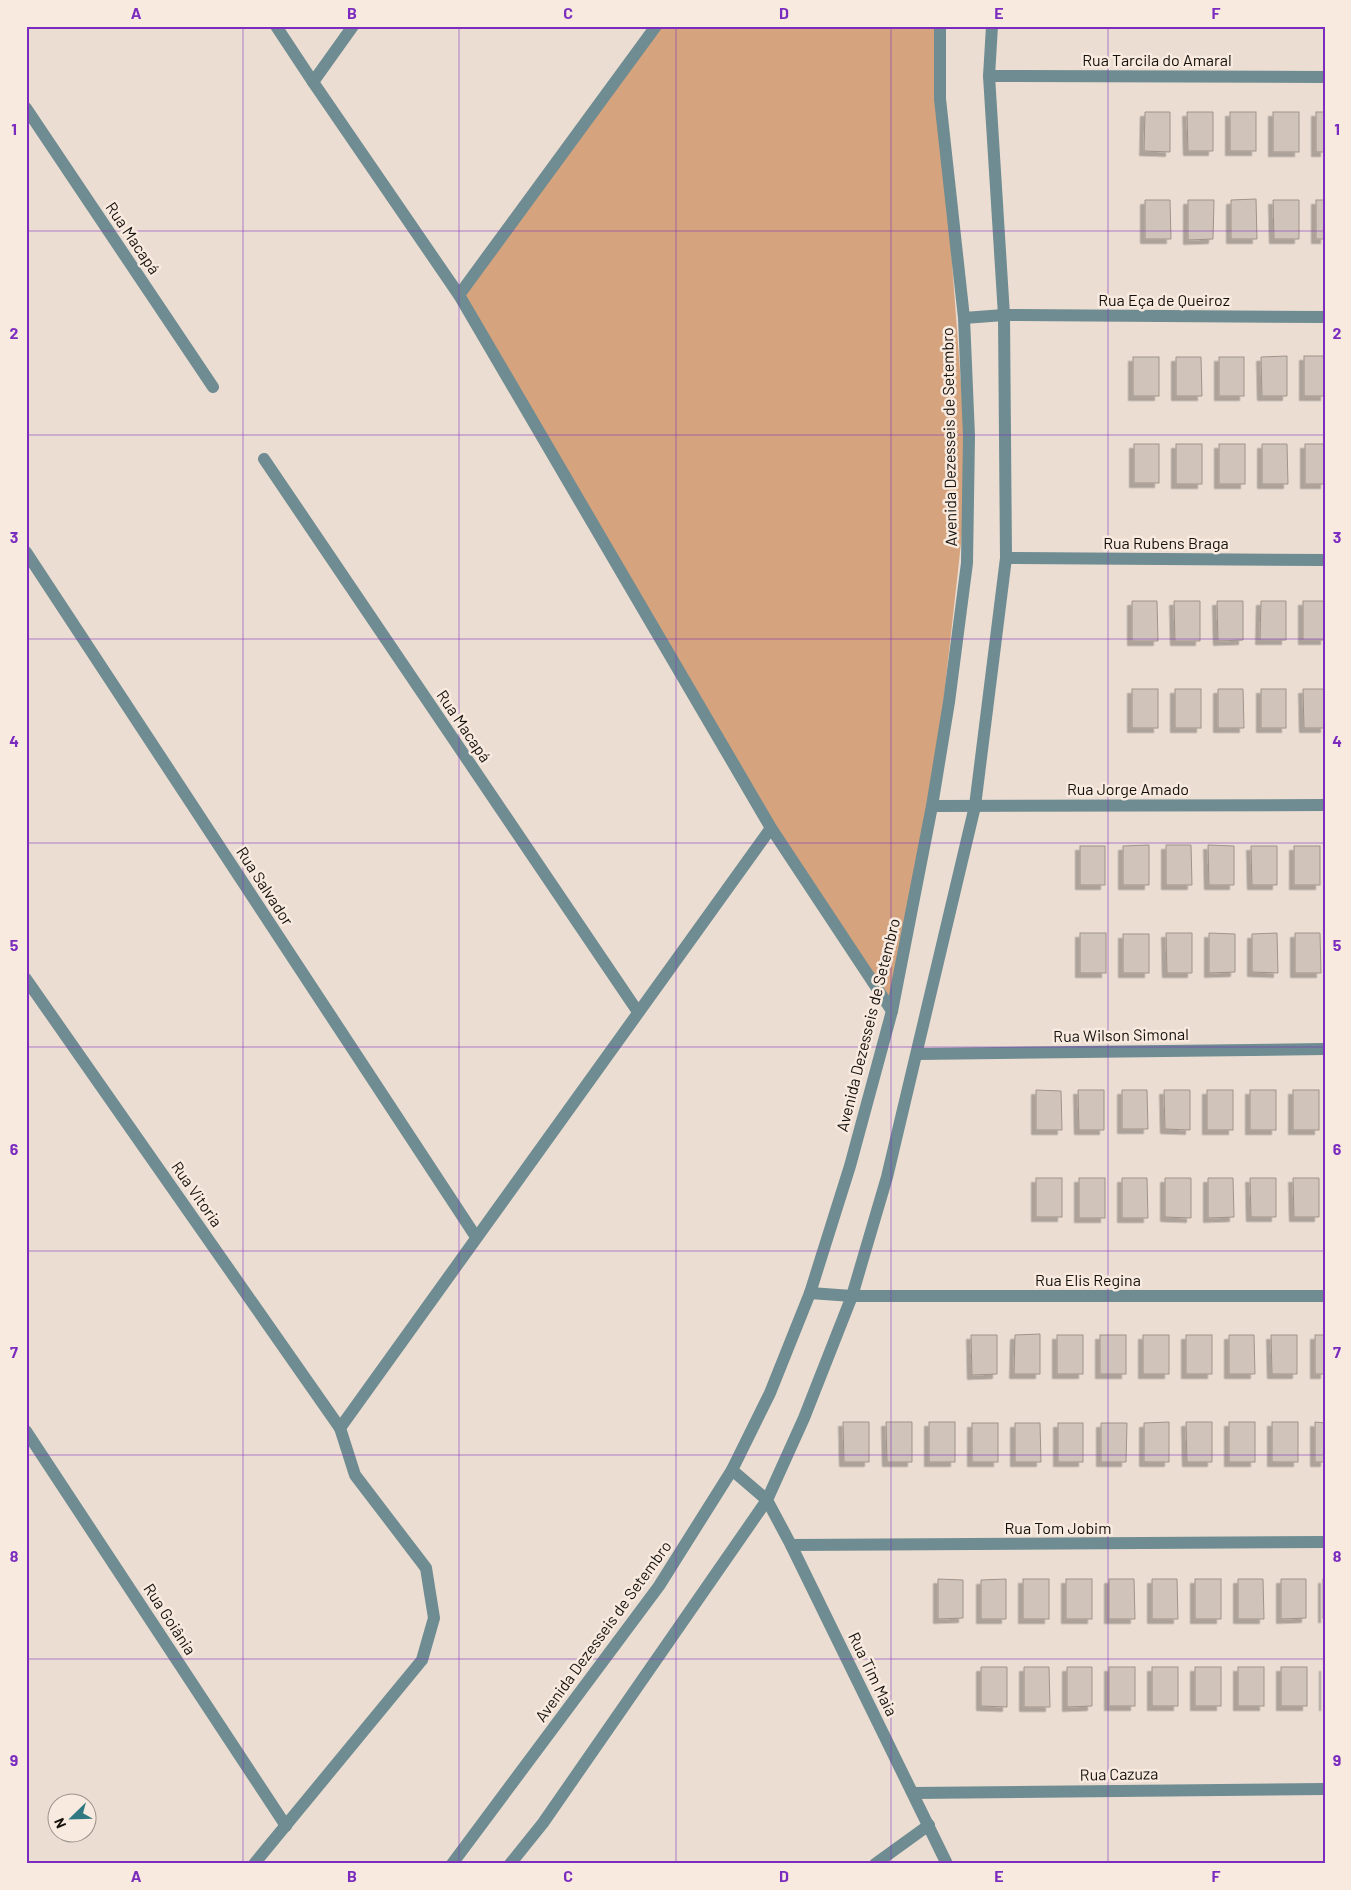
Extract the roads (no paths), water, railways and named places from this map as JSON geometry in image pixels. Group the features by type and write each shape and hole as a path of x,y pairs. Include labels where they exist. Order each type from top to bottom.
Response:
{"street":[{"path":"276,26 312,82 459,295 771,828 892,1011"},
{"path":"312,82 352,26"},
{"path":"459,295 656,26"},
{"name":"Avenida Dezesseis de Setembro","path":"452,1864 659,1586 732,1470 770,1393 810,1293 850,1166 892,1011 950,702 967,563 969,436 964,318 940,99 940,26"},
{"path":"510,1864 543,1823 766,1500 804,1418 852,1296 887,1177 975,806 1006,558 1004,315 989,76 992,26"},
{"name":"Rua Tarcila do Amaral","path":"989,76 1325,77"},
{"name":"Rua Macapá","path":"26,108 213,387"},
{"name":"Rua Eça de Queiroz","path":"964,318 1004,315 1325,317"},
{"name":"Rua Macapá","path":"264,459 638,1012"},
{"name":"Rua Salvador","path":"26,552 476,1237"},
{"name":"Rua Rubens Braga","path":"1006,558 1325,560"},
{"name":"Rua Jorge Amado","path":"932,806 1325,805"},
{"path":"340,1428 771,828"},
{"name":"Rua Vitoria","path":"26,979 340,1428 355,1475 426,1568 434,1618 422,1660 254,1864"},
{"name":"Rua Wilson Simonal","path":"917,1054 1325,1049"},
{"name":"Rua Elis Regina","path":"810,1293 852,1296 1325,1296"},
{"name":"Rua Goiânia","path":"26,1431 286,1826"},
{"path":"732,1470 766,1500"},
{"name":"Rua Tim Maia","path":"766,1500 791,1546 948,1864"},
{"name":"Rua Tom Jobim","path":"791,1546 1325,1542"},
{"name":"Rua Cazuza","path":"913,1792 1325,1789"},
{"path":"875,1864 929,1825"}]}
